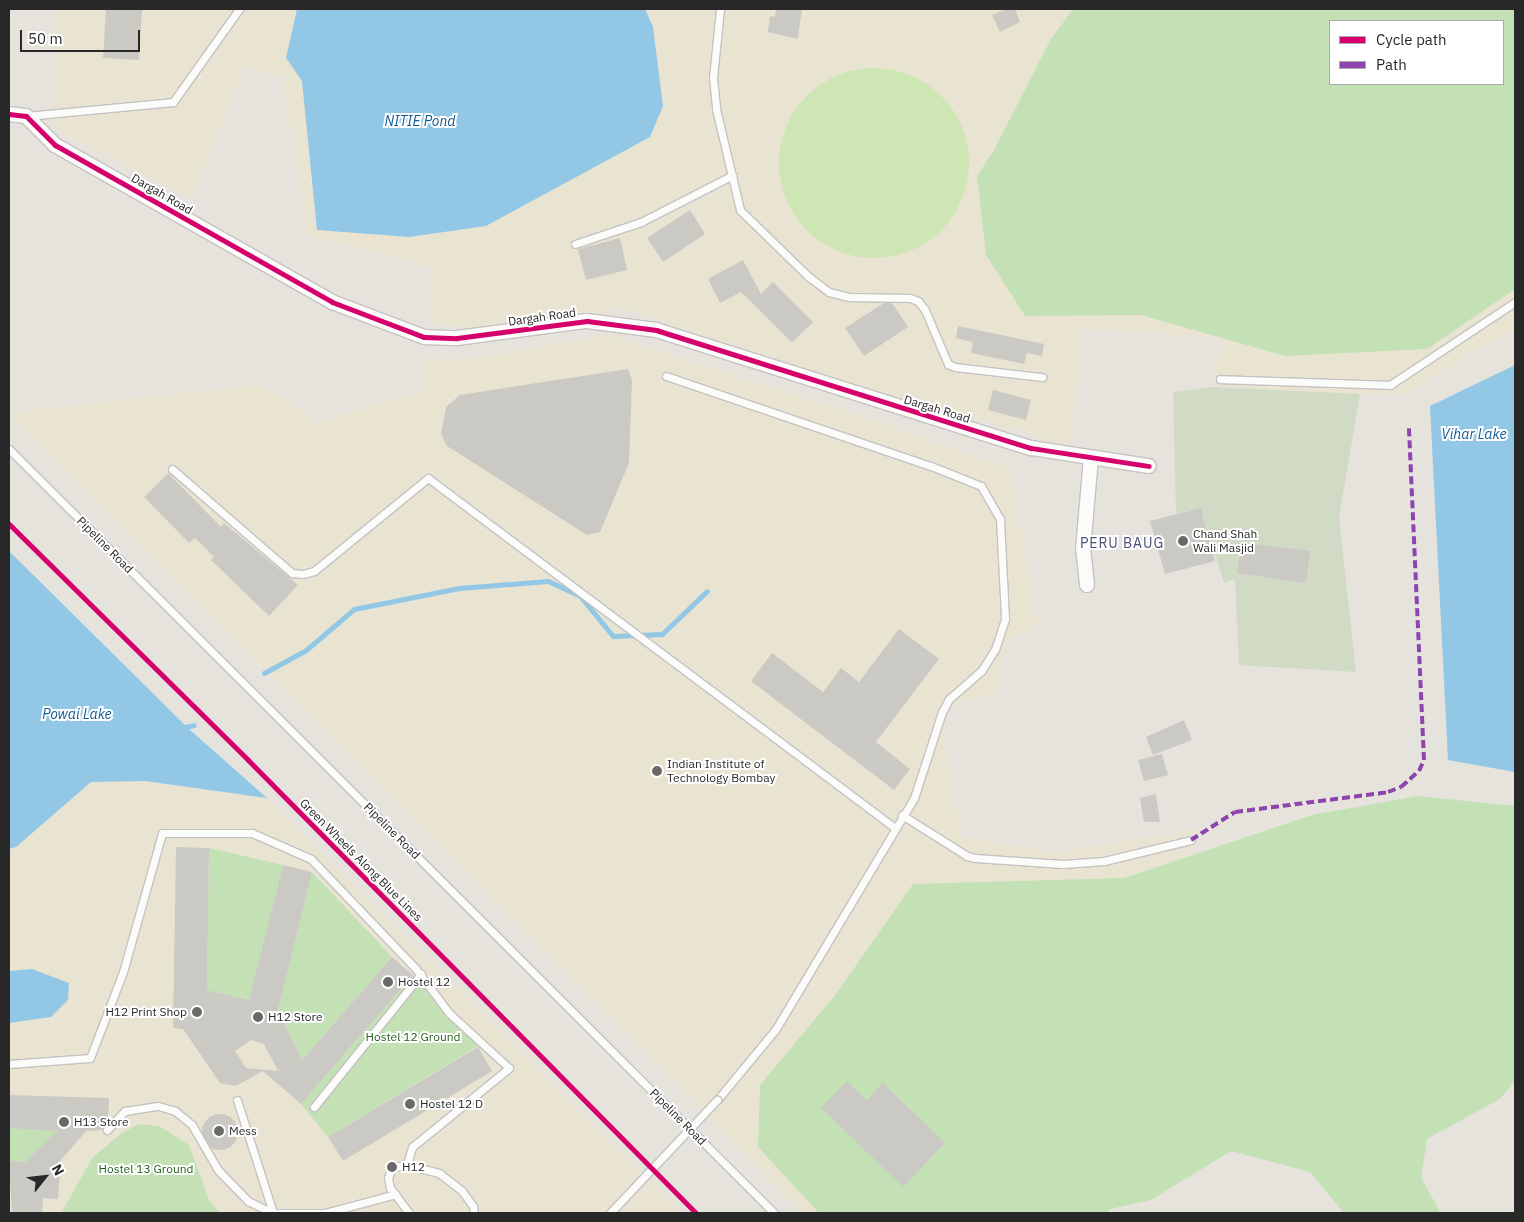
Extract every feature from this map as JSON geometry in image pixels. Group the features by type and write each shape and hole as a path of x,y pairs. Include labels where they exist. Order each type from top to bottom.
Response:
{"street":[{"path":"9,114 26,116"},
{"name":"Dargah Road","path":"26,116 55,145 332,302 424,337 457,338 587,321 656,330 1031,448 1149,466"},
{"path":"1087,585 1083,549 1091,458"}],"lane":[{"path":"26,116 173,102 239,9"},
{"path":"720,9 712,78 716,110 740,210 809,277 829,292 849,298 910,298 925,310 948,364 1042,377"},
{"path":"575,244 641,222 733,175"},
{"path":"1220,379 1390,385 1515,302"},
{"path":"610,1213 717,1100 775,1030 894,828 914,798 942,712 949,699 981,671 995,649 1005,619 1000,519 981,486 931,466 666,376"},
{"name":"Pipeline Road","path":"9,449 774,1213"},
{"path":"172,469 292,572 304,574 314,571 428,478 894,828"},
{"path":"902,815 967,856 975,858 1063,864 1104,861 1191,840"},
{"path":"9,1064 90,1058 123,972 162,833 252,834 311,859 421,974 449,1013 509,1068 412,1147 407,1165"},
{"path":"314,1107 421,974"},
{"path":"237,1100 270,1213"},
{"path":"108,1130 125,1111 158,1106 175,1111 192,1126 218,1170 248,1201 270,1213 325,1212 396,1194"},
{"path":"409,1213 388,1178 392,1167 407,1165 439,1173 451,1181 473,1206 474,1213"}],"shaded area":[{"path":"55,9 1515,9 1515,328 1404,394 1360,394 1213,387 1222,338 1084,329 1070,445 845,383 625,309 466,328 433,324 433,268 308,235 282,78 245,68 191,199 56,128 52,114"},
{"name":"Indian Institute of Technology Bombay","path":"607,334 874,420 1010,469 1039,627 1005,643 998,691 939,713 962,837 1058,852 1197,829 1084,1213 803,1213 9,412 260,384 319,422 425,389 424,362 495,355"},
{"path":"145,781 267,798 683,1213 9,1213 9,1023 51,1016 32,969 9,971 9,849 16,847 91,782"}],"green space":[{"path":"1073,9 1515,9 1515,289 1427,349 1285,356 1141,315 1025,316 986,255 977,176 994,150 1051,39"},
{"path":"883,68 911,75 942,95 962,126 968,144 968,182 962,200 942,231 911,251 893,257 865,258 855,257 829,247 813,237 800,224 786,200 780,182 779,154 780,144 790,118 800,102 813,89 837,75 855,69"},
{"path":"1213,387 1360,394 1339,517 1356,672 1239,665 1235,579 1224,583 1201,508 1176,514 1173,392"},
{"path":"1418,796 1515,806 1515,1080 1500,1099 1427,1139 1421,1178 1441,1213 1344,1213 1310,1172 1231,1151 1151,1200 1110,1209 1107,1213 819,1213 758,1147 760,1085 836,994 913,884 1124,878 1312,815"},
{"path":"209,848 283,865 249,1000 207,990"},
{"name":"Hostel 12 Ground","path":"312,872 392,957 302,1060 278,1010"},
{"name":"Hostel 12 Ground","path":"413,975 478,1046 328,1137 301,1104"},
{"name":"Hostel 13 Ground","path":"139,1124 159,1126 189,1145 209,1200 220,1213 61,1213 93,1157 122,1133"},
{"path":"9,1127 57,1131 25,1162 9,1160"}],"water":[{"name":"NITIE Pond","path":"297,9 645,9 653,27 663,106 650,137 486,226 409,237 317,230 302,81 286,58"},
{"name":"Vihar Lake","path":"1515,365 1515,772 1448,760 1430,406"},
{"name":"Powai Lake","path":"9,551 189,729 267,798 145,781 91,782 16,847 9,849"},
{"path":"32,969 69,983 68,1000 51,1017 9,1023 9,971"}],"building":[{"path":"106,9 142,9 139,60 103,58"},
{"path":"776,9 802,9 798,39 768,32 770,16 775,17"},
{"path":"1007,9 1015,9 1020,22 1000,32 992,15"},
{"path":"690,210 705,234 663,262 647,238"},
{"path":"620,238 627,270 586,280 578,249"},
{"path":"743,260 761,294 773,282 813,322 792,343 741,292 720,303 708,279"},
{"path":"884,303 892,303 908,327 864,356 845,328"},
{"path":"958,326 1044,344 1042,356 1027,353 1024,364 971,353 973,342 956,338"},
{"path":"628,369 632,380 629,463 600,532 587,535 447,446 441,434 446,407 460,395"},
{"path":"993,390 1031,400 1026,420 988,410"},
{"path":"168,473 221,527 224,523 298,585 269,616 211,560 214,557 195,538 189,543 144,497"},
{"name":"Chand Shah Wali Masjid","path":"1201,508 1215,561 1165,574 1150,521"},
{"path":"1255,544 1310,551 1306,583 1237,573 1240,553 1253,555"},
{"path":"899,629 939,659 876,742 910,769 894,790 751,681 772,653 823,692 841,668 859,682"},
{"path":"1184,720 1192,740 1153,755 1146,737"},
{"path":"1162,754 1168,775 1144,781 1138,760"},
{"path":"1156,794 1160,822 1144,822 1140,798"},
{"name":"Hostel 12","path":"176,847 209,848 207,990 249,1000 283,865 312,872 278,1010 302,1060 392,957 413,975 301,1104 263,1071 236,1086 220,1083 183,1029 173,1028","holes":["251,1040 264,1044 278,1071 246,1068 235,1051"]},
{"name":"Hostel 12 D","path":"478,1047 492,1071 343,1161 328,1137"},
{"path":"847,1081 867,1100 883,1083 945,1143 903,1187 821,1108"},
{"path":"9,1095 109,1098 108,1121 102,1130 86,1131 61,1160 58,1199 43,1198 42,1213 12,1213 9,1160 25,1162 57,1131 9,1128"},
{"name":"Mess","path":"220,1114 227,1115 233,1119 237,1125 237,1139 233,1145 227,1149 220,1150 213,1149 207,1145 203,1139 202,1132 203,1125 207,1119 213,1115"}],"waterway":[{"path":"264,673 306,650 354,609 459,588 548,581 580,596 613,636 662,634 707,591"},
{"path":"180,728 194,725"}],"marked path":[{"path":"1191,840 1235,812 1388,792 1401,787 1419,771 1424,760 1409,425"}],"cycle path":[{"path":"9,114 26,116 55,145 332,302 424,337 457,338 587,321 656,330 1031,448 1149,466"},
{"name":"Green Wheels Along Blue Lines","path":"9,524 248,760 696,1213"}],"place":[{"name":"Chand Shah Wali Masjid","path":"1183,541"},
{"name":"Indian Institute of Technology Bombay","path":"657,771"},
{"name":"Hostel 12","path":"388,982"},
{"name":"H12 Print Shop","path":"197,1012"},
{"name":"H12 Store","path":"258,1017"},
{"name":"Hostel 12 D","path":"410,1104"},
{"name":"H13 Store","path":"64,1122"},
{"name":"Mess","path":"219,1131"},
{"name":"H12","path":"392,1167"}],"district":[{"name":"PERU BAUG","path":"1122,543"}]}
